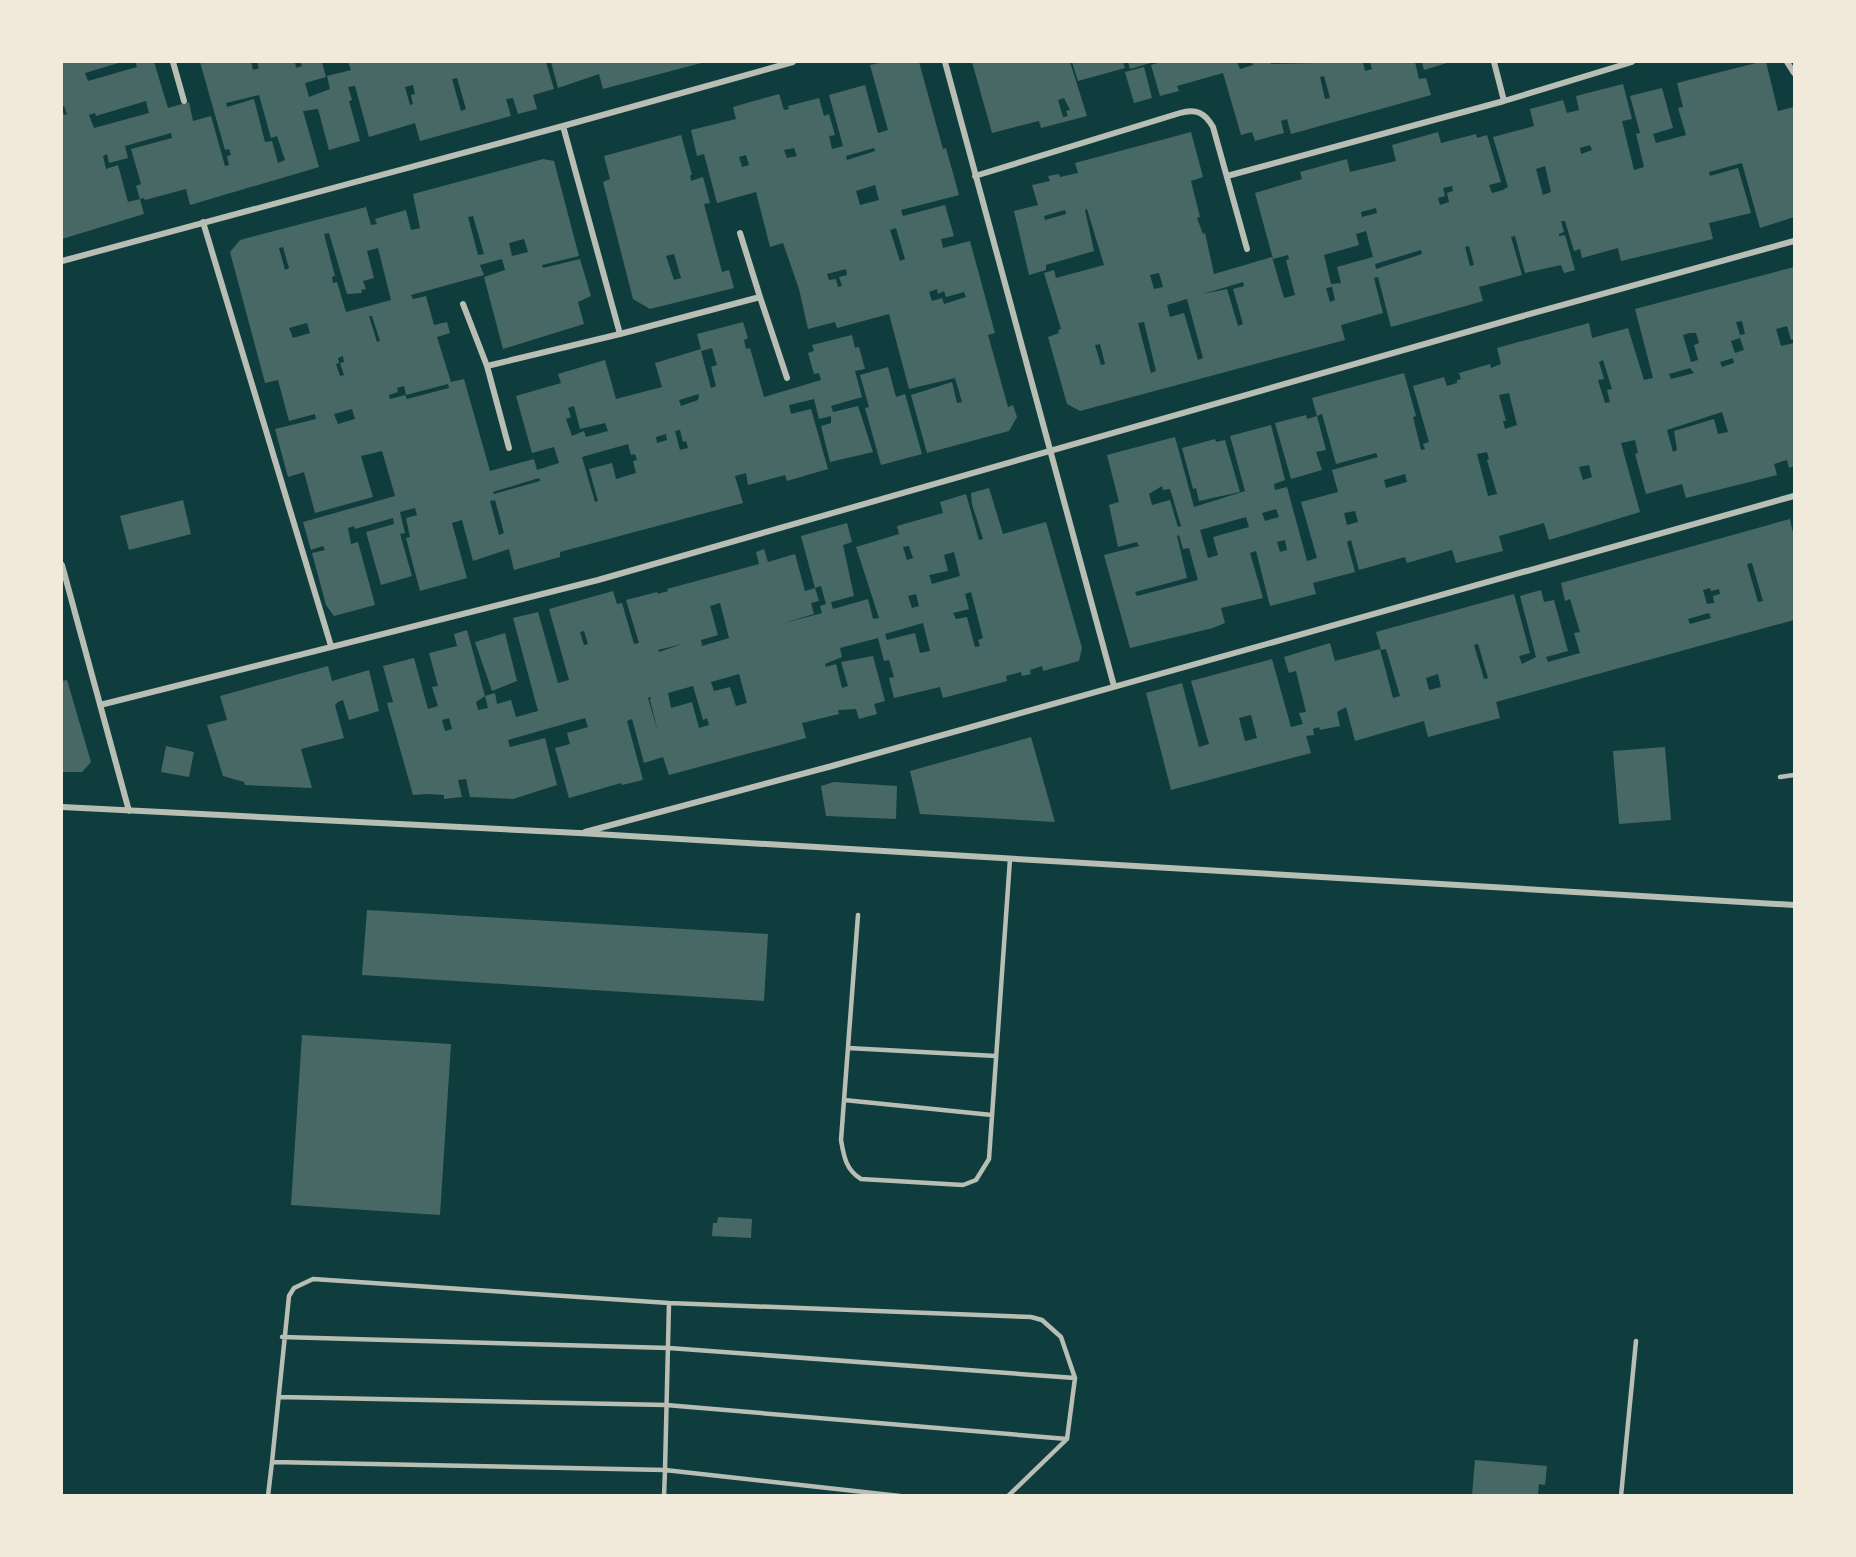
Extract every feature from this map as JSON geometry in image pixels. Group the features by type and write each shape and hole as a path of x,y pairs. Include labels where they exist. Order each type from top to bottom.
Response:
{"street":[{"path":"173,62 184,101"},
{"path":"62,261 793,62"},
{"path":"945,62 1114,686"},
{"path":"1494,62 1504,101"},
{"path":"1227,176 1504,101 1632,62"},
{"path":"1787,62 1794,72"},
{"path":"975,176 1191,110 1202,113 1213,127 1247,249"},
{"path":"563,126 620,334"},
{"path":"203,222 331,646"},
{"path":"740,233 787,378"},
{"path":"100,705 598,580 1794,241"},
{"path":"487,366 760,297"},
{"path":"463,304 487,366 509,448"},
{"path":"579,834 1794,496"},
{"path":"62,565 129,811"},
{"path":"62,807 579,834 1794,905"}],"lane":[{"path":"1780,777 1794,775"},
{"path":"858,915 841,1140 845,1161 854,1175 861,1179 963,1185 976,1180 989,1159 1010,859"},
{"path":"848,1048 996,1056"},
{"path":"844,1100 992,1115"},
{"path":"268,1496 280,1397 282,1337 289,1296 294,1288 313,1279 669,1303 1031,1317 1042,1320 1060,1337 1076,1378 1067,1439 1008,1496"},
{"path":"664,1496 669,1303"},
{"path":"282,1337 669,1348 1076,1378"},
{"path":"1621,1496 1636,1341"},
{"path":"280,1397 666,1405 1067,1439"},
{"path":"272,1462 665,1470 900,1496"}],"building":[{"path":"62,62 122,62 85,73 88,81 137,67 135,62 154,62 168,108 189,102 193,121 211,116 225,166 229,165 227,156 231,155 229,149 225,150 200,62 251,62 253,70 259,68 257,62 295,62 296,68 302,66 300,62 322,62 326,77 305,83 309,97 330,89 327,76 351,70 348,62 546,62 554,89 533,95 537,109 518,114 513,98 506,99 511,116 420,141 415,123 369,137 355,86 348,87 352,100 349,101 360,141 329,150 318,109 303,111 319,167 190,205 186,189 145,200 140,199 144,214 62,239 62,109 64,115 67,114 62,106","holes":["457,78 466,109 461,111 452,79","413,85 415,94 411,95 413,104 410,105 405,87","259,95 271,138 277,136 285,160 278,163 272,141 265,142 254,99 227,107 226,103","146,101 149,113 94,128 89,115 95,113 96,116","171,133 172,138 131,149 141,184 136,186 140,199 128,202 118,165 106,169 103,156 107,154 109,163 128,158 125,146"]},
{"path":"551,62 705,62 603,89 599,74 558,88"},
{"path":"884,62 919,62 943,149 946,148 959,195 901,210 903,216 945,205 954,236 941,239 943,248 970,241 995,333 988,335 1008,407 1013,405 1017,417 1009,431 927,453 911,395 952,382 957,403 962,402 955,378 909,389 889,314 837,328 835,322 808,329 799,289 783,243 770,247 756,192 717,203 704,154 697,156 691,130 736,119 733,107 779,94 784,110 789,109 788,106 819,98 824,116 829,114 835,135 829,136 832,149 843,146 829,95 865,85 878,133 888,130 870,65","holes":["794,148 797,156 787,158 784,150","874,148 875,151 847,160 846,156","746,155 749,165 742,167 739,157","875,185 879,200 860,205 856,191","896,228 905,259 900,261 890,230","846,269 847,275 839,277 842,286 838,287 836,279 829,280 827,274","937,289 938,294 944,291 946,297 964,292 966,297 944,304 942,298 932,301 929,292"]},
{"path":"972,62 1070,62 1087,116 1041,128 1039,121 992,133","holes":["1064,98 1070,110 1066,111 1068,116 1063,117 1058,100"]},
{"path":"1072,62 1123,62 1125,68 1078,81"},
{"path":"1128,62 1154,62 1130,69"},
{"path":"1161,62 1237,62 1240,69 1253,65 1252,62 1271,62 1271,64 1363,62 1365,71 1372,69 1370,62 1415,62 1419,79 1426,78 1431,95 1291,134 1287,119 1281,121 1284,133 1255,141 1252,132 1241,135 1223,73 1177,86 1179,91 1160,96 1151,65","holes":["1324,76 1330,98 1325,99 1320,77"]},
{"path":"1422,62 1450,62 1424,70"},
{"path":"1766,62 1778,111 1794,107 1794,217 1760,228 1742,163 1709,172 1710,176 1738,168 1751,213 1709,223 1713,239 1621,261 1618,248 1582,258 1580,249 1574,251 1565,221 1561,221 1564,232 1559,236 1565,235 1575,270 1564,273 1561,265 1525,273 1515,236 1511,237 1522,275 1479,287 1483,301 1391,327 1378,277 1374,278 1383,313 1341,325 1345,340 1080,411 1067,404 1048,337 1059,333 1058,330 1061,329 1044,273 1054,270 1056,278 1104,265 1087,209 1085,210 1094,251 1046,265 1046,270 1029,275 1014,211 1038,205 1032,185 1050,181 1048,176 1059,174 1060,177 1078,173 1075,163 1191,132 1203,177 1191,181 1200,217 1197,218 1203,234 1205,233 1214,274 1272,257 1284,298 1295,295 1286,260 1289,259 1288,255 1273,259 1255,193 1302,179 1300,172 1347,159 1350,172 1396,161 1392,145 1438,132 1441,143 1476,134 1477,138 1487,135 1501,182 1489,185 1492,193 1503,190 1508,187 1493,137 1534,126 1530,109 1563,100 1567,113 1579,110 1576,96 1623,84 1632,119 1622,121 1634,170 1644,167 1636,134 1640,133 1630,96 1662,88 1673,128 1653,134 1656,143 1686,135 1678,108 1683,107 1677,83","holes":["1590,145 1592,150 1581,154 1580,148","1545,166 1551,192 1543,195 1536,169","1452,186 1453,191 1447,193 1449,202 1440,205 1438,198 1445,196 1443,188","1376,208 1377,213 1362,217 1361,212","1065,210 1066,214 1045,220 1044,216","1366,231 1373,257 1337,267 1341,283 1331,284 1324,255 1359,245 1356,234","1469,246 1474,265 1470,266 1465,247","1421,250 1422,254 1376,269 1375,264","1159,273 1163,287 1154,289 1150,275","1243,282 1244,286 1233,289 1243,324 1238,326 1227,289 1203,294","1332,287 1335,300 1330,302 1326,288","1187,299 1203,358 1198,360 1184,313 1170,317 1167,305","1144,322 1156,371 1151,373 1138,323","1100,344 1105,364 1101,365 1095,345"]},
{"path":"1144,67 1152,98 1134,103 1125,72"},
{"path":"681,135 692,175 690,175 691,181 703,177 710,203 704,204 722,272 729,270 734,288 650,309 633,299 603,182 610,179 604,156","holes":["674,254 681,278 674,280 666,256"]},
{"path":"543,159 554,161 579,256 542,265 543,268 580,259 591,296 578,302 584,324 503,349 484,277 505,270 502,259 480,265 484,275 411,295 413,299 426,296 434,325 447,322 450,333 437,337 451,382 464,379 490,471 534,459 537,470 559,463 554,447 532,453 516,396 561,383 558,374 605,360 616,399 662,387 655,363 701,349 697,334 743,322 748,338 744,340 746,349 750,348 764,397 821,380 819,373 814,374 808,353 814,351 812,345 852,335 855,348 859,347 865,369 855,371 862,397 831,406 833,412 858,406 873,452 830,462 821,426 831,423 831,416 819,419 814,399 789,405 791,414 811,409 828,469 787,481 785,475 748,485 746,473 735,476 743,503 560,552 560,557 514,570 509,549 473,561 462,520 452,523 467,578 420,591 406,538 410,537 406,518 417,515 415,508 400,512 405,533 400,534 412,576 381,585 366,532 394,524 393,518 355,529 354,526 348,528 351,544 358,542 375,605 334,616 326,605 312,553 325,550 323,546 311,550 303,522 395,496 382,451 361,456 373,497 315,513 304,472 288,477 275,429 316,419 315,414 289,421 278,380 265,383 230,252 240,240 366,207 371,225 377,224 375,219 406,210 411,230 420,228 413,194","holes":["473,216 484,254 478,255 468,217","329,233 347,294 362,293 361,290 366,289 363,281 374,278 367,251 378,248 391,300 346,312 337,282 333,283 332,277 335,276 324,234","524,239 528,252 512,256 509,243","283,247 289,268 285,270 279,248","369,316 372,316 380,341 377,342","307,323 310,333 293,338 289,328","712,348 717,365 711,367 716,386 711,388 701,351","343,356 344,362 340,363 344,375 340,376 336,364 339,363 338,358","448,384 449,388 407,399 405,395 390,399 389,395 398,392 397,388 404,386 406,395","699,394 698,400 681,406 679,400","574,406 580,429 605,423 608,431 586,437 584,431 572,436 566,419 571,417 568,408","352,409 355,419 338,424 334,414","680,430 683,442 686,441 688,448 680,450 675,431","666,434 667,440 657,443 656,437","628,444 631,455 635,454 637,460 633,461 636,473 616,479 612,463 589,469 598,501 595,502 582,457","539,478 540,481 494,494 493,492","495,500 504,533 499,535 490,501"]},
{"path":"1794,267 1794,339 1791,340 1787,326 1776,329 1781,346 1794,343 1794,466 1789,468 1787,460 1774,464 1777,475 1686,498 1682,484 1646,494 1635,454 1638,453 1635,440 1621,443 1640,512 1549,540 1544,523 1499,536 1503,551 1456,563 1452,550 1407,563 1405,557 1359,570 1351,540 1347,542 1355,572 1313,583 1316,594 1270,606 1256,551 1250,553 1263,598 1221,608 1225,623 1213,628 1130,648 1104,555 1139,546 1137,542 1118,547 1109,505 1119,502 1107,455 1175,437 1194,507 1245,491 1230,436 1271,425 1285,480 1274,484 1275,490 1287,487 1307,561 1317,558 1301,502 1338,492 1332,470 1378,457 1376,453 1336,464 1322,414 1317,416 1312,398 1404,373 1416,416 1413,417 1421,450 1425,449 1423,444 1429,442 1413,386 1444,377 1447,386 1461,379 1459,373 1490,364 1491,368 1501,364 1497,348 1589,323 1592,338 1628,328 1644,380 1653,378 1635,309","holes":["1742,321 1745,334 1740,335 1736,322","1696,333 1699,343 1694,345 1698,360 1691,362 1683,335","1740,338 1744,350 1735,353 1731,341","1733,358 1734,363 1722,367 1720,362","1603,360 1612,389 1607,390 1610,402 1605,403 1598,380 1604,379 1599,362","1690,368 1694,373 1671,379 1669,374","1509,393 1517,425 1505,429 1503,421 1506,421 1499,395","1722,412 1728,432 1718,434 1714,419 1674,431 1677,450 1673,452 1667,430","1487,452 1489,459 1487,460 1497,494 1488,496 1477,454","1589,465 1592,477 1583,480 1579,467","1405,474 1407,482 1386,488 1384,480","1162,486 1163,490 1170,489 1181,526 1178,527 1170,500 1152,505 1149,494","1276,509 1279,517 1265,521 1262,513","1355,511 1358,522 1347,525 1344,513","1246,517 1249,527 1213,537 1218,555 1208,558 1200,530","1179,535 1183,549 1189,548 1198,580 1137,596 1135,592 1187,578 1177,536","1285,540 1287,550 1280,552 1277,542"]},
{"path":"888,367 896,397 905,394 922,454 881,465 865,408 869,407 860,375"},
{"path":"1306,415 1307,419 1317,416 1326,450 1316,452 1322,470 1291,479 1275,423"},
{"path":"1215,439 1216,442 1225,440 1240,492 1199,501 1196,488 1193,489 1182,448"},
{"path":"989,488 1003,534 1046,522 1082,648 1079,661 1043,671 1042,666 1030,670 1031,674 1022,676 1021,672 1006,676 1007,681 943,698 940,687 894,698 889,678 894,677 889,660 884,661 878,638 840,648 842,657 825,664 826,667 836,664 842,688 848,686 841,662 873,656 885,701 874,704 877,714 859,719 856,709 838,710 839,714 802,723 806,738 669,775 663,757 644,763 632,719 627,721 643,780 622,785 621,783 569,798 555,748 570,744 567,733 588,727 585,718 508,740 510,747 545,738 557,785 513,799 470,797 466,779 458,780 462,797 444,799 444,795 413,795 387,703 393,702 383,666 414,658 428,709 438,706 432,687 438,686 429,653 457,646 454,634 467,630 485,696 495,693 497,704 511,700 516,717 538,711 513,618 538,612 558,683 569,680 549,609 613,591 617,604 622,603 634,644 639,643 626,600 657,592 658,594 668,591 667,589 759,564 756,552 764,549 768,562 795,554 805,591 815,588 801,536 847,523 852,542 843,545 854,596 831,602 833,609 868,599 873,619 879,618 856,547 899,534 897,526 943,513 940,502 966,494 979,540 983,539 972,504 971,493","holes":["909,546 913,558 907,560 903,547","954,552 960,576 932,584 929,575 948,571 944,555","821,586 826,604 820,606 822,613 784,623 814,614 811,603 819,601 815,588","971,592 983,638 978,640 980,646 975,647 967,617 956,619 953,613 969,609 965,594","916,594 919,606 912,608 908,596","720,603 729,638 702,646 701,640 718,635 710,606","923,623 930,651 920,653 915,633 887,640 885,634","584,631 588,644 584,645 580,632","682,644 659,652 658,650","739,674 747,703 736,706 730,687 714,691 711,682","693,686 703,720 707,718 709,725 699,728 692,702 671,708 668,693","485,696 488,708 478,710 476,702","651,697 658,732 648,698","449,718 452,729 445,731 442,720"]},
{"path":"183,500 191,534 129,550 120,516"},
{"path":"1790,519 1794,537 1794,620 1496,702 1500,718 1428,737 1424,721 1355,741 1346,707 1337,712 1340,726 1320,730 1319,727 1313,729 1314,735 1306,736 1311,753 1171,790 1146,693 1182,683 1199,747 1209,744 1191,681 1272,659 1291,727 1303,724 1299,713 1306,712 1296,671 1289,673 1284,657 1330,643 1335,661 1380,649 1393,698 1400,696 1386,649 1381,650 1376,632 1514,594 1530,653 1519,656 1522,664 1536,657 1520,596 1541,590 1544,602 1554,600 1568,651 1546,657 1548,662 1580,653 1574,633 1580,632 1570,599 1565,601 1561,583","holes":["1752,563 1763,601 1758,602 1747,564","1719,589 1720,594 1713,596 1714,603 1707,604 1703,590","1709,613 1711,618 1690,624 1688,619","1478,644 1488,678 1484,679 1474,645","1438,674 1441,687 1429,690 1426,678","1251,715 1257,738 1245,741 1239,718"]},
{"path":"505,633 517,681 492,691 475,642"},
{"path":"328,666 332,681 369,670 379,711 349,720 343,700 335,705 344,738 301,749 312,788 245,785 244,782 223,776 207,725 227,720 220,696"},
{"path":"67,680 91,762 82,772 62,772 62,681"},
{"path":"1031,737 1055,822 920,814 910,771"},
{"path":"166,746 194,752 189,777 161,772"},
{"path":"1665,747 1671,820 1619,824 1613,751"},
{"path":"834,782 897,786 896,819 826,816 821,786"},
{"path":"367,910 768,934 764,1001 362,975"},
{"path":"302,1035 451,1044 440,1215 291,1205"},
{"path":"718,1217 752,1219 751,1238 712,1236 713,1223 717,1223"},
{"path":"1475,1460 1547,1466 1545,1485 1539,1484 1538,1494 1472,1496"}]}
